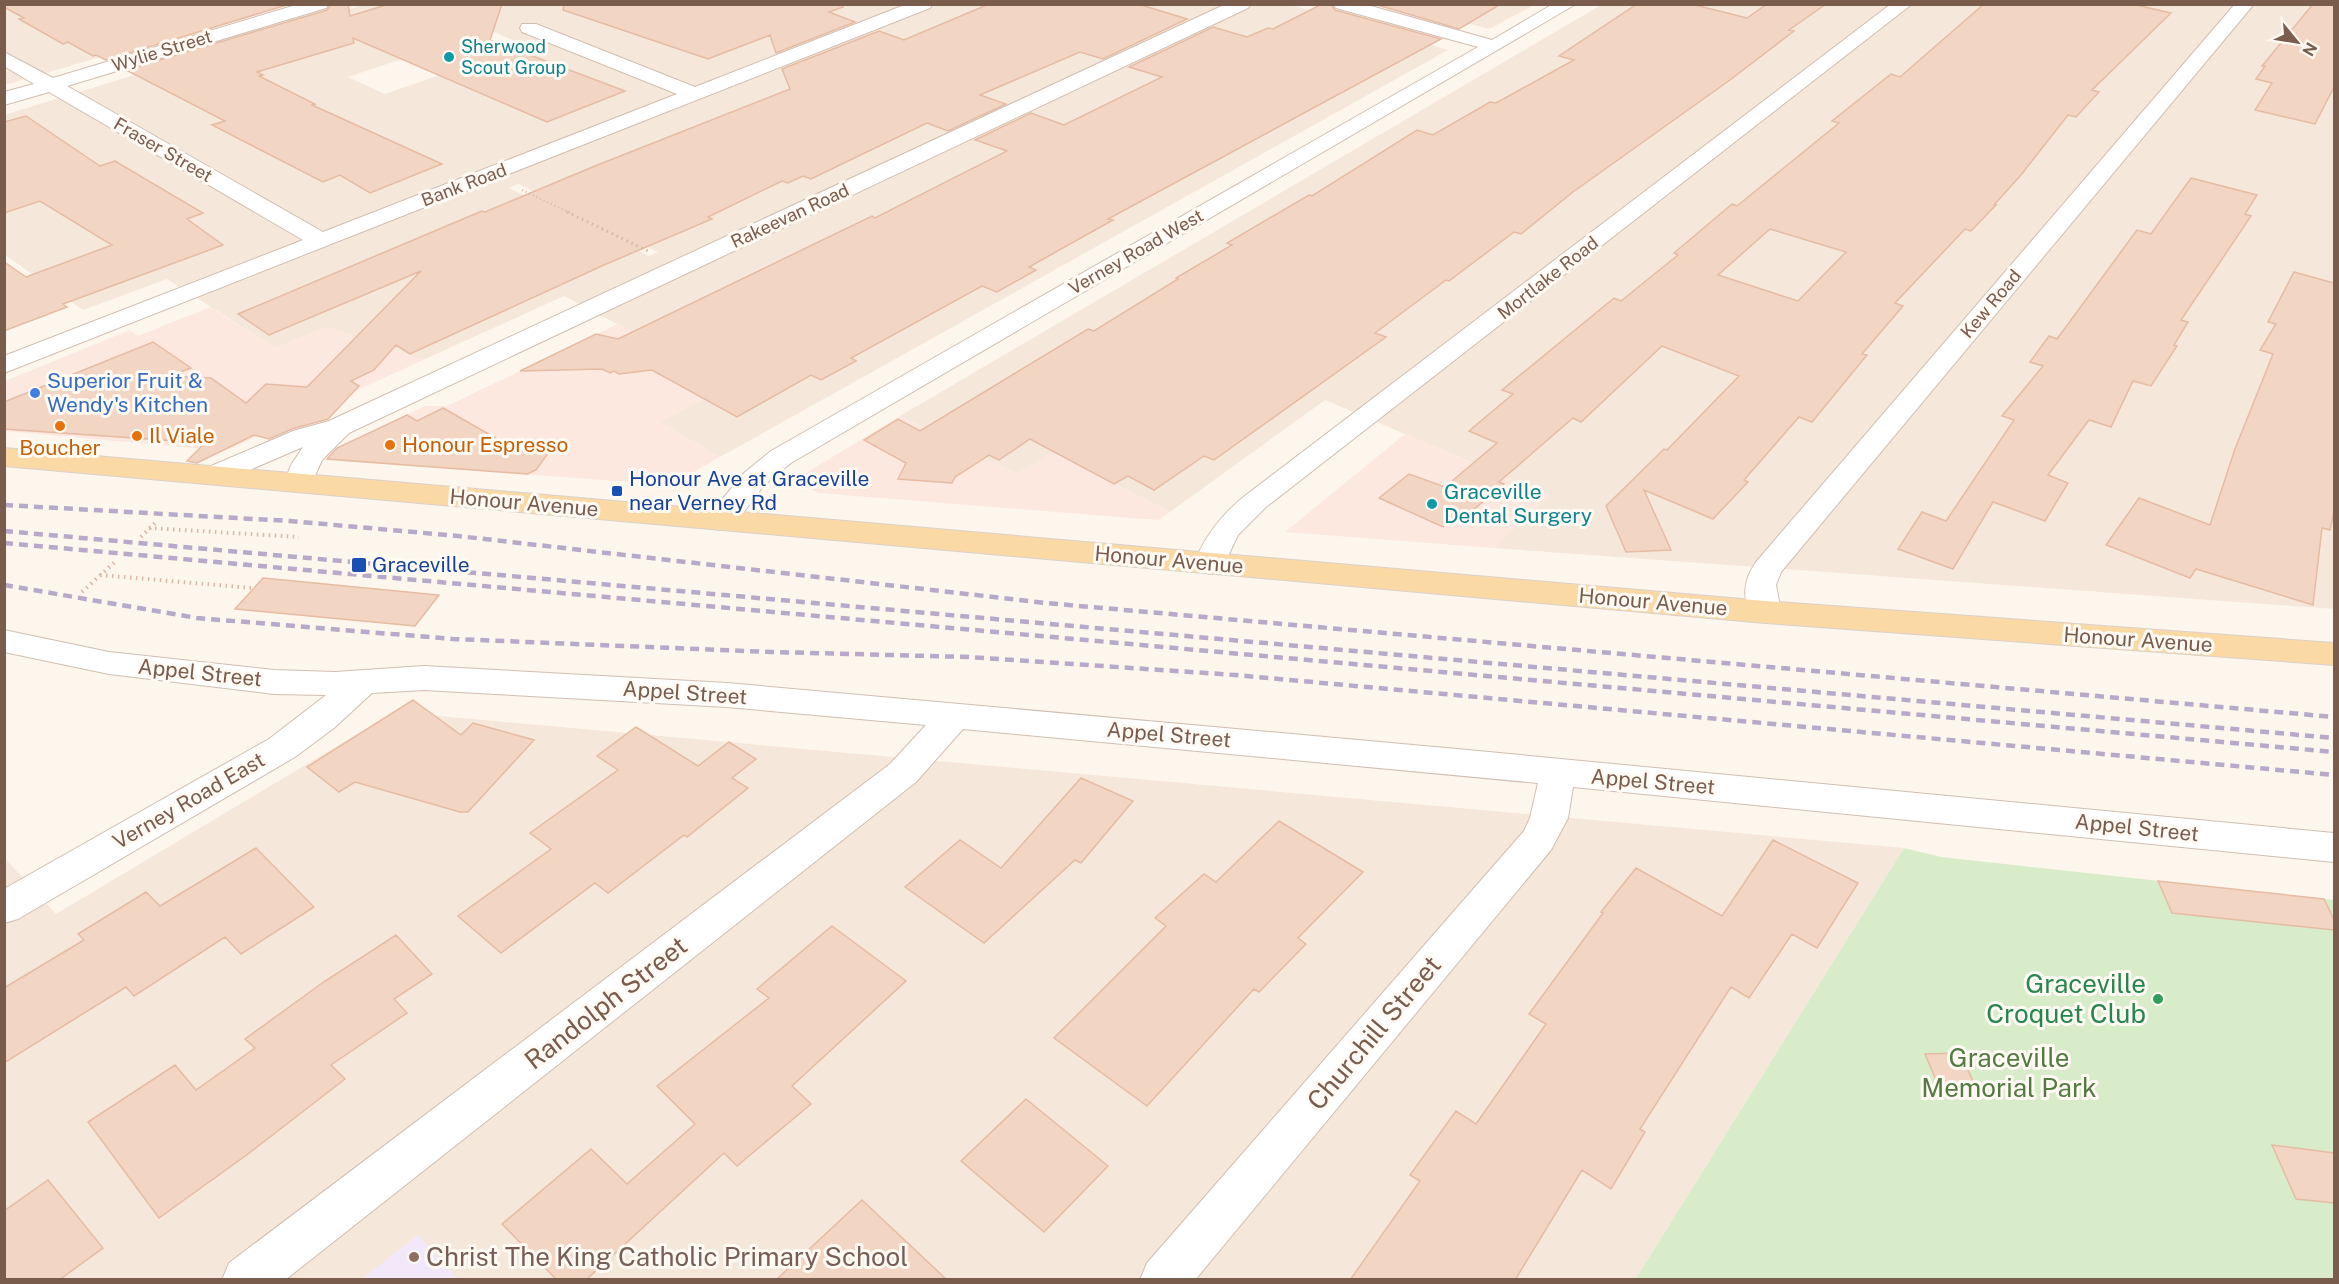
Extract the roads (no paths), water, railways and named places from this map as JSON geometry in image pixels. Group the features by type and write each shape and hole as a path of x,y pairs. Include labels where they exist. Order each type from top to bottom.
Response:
{"main road":[{"name":"Honour Avenue","path":"4,457 1765,612 2334,654"}],"street":[{"name":"Wylie Street","path":"4,99 320,4"},
{"name":"Bank Road","path":"4,365 924,4"},
{"name":"Rakeevan Road","path":"214,475 303,437 339,427 1242,4"},
{"path":"1342,4 1494,46"},
{"name":"Verney Road West","path":"721,521 754,479 781,457 1567,4"},
{"name":"Mortlake Road","path":"1210,564 1218,539 1236,518 1256,501 1903,4"},
{"name":"Kew Road","path":"1765,612 1760,585 1767,569 2245,4"},
{"path":"529,28 695,94"},
{"name":"Fraser Street","path":"4,58 322,241"},
{"name":"Rakeevan Road","path":"299,483 303,466 308,458 339,427"},
{"name":"Appel Street","path":"6,643 67,656 166,670 306,684 424,678 716,694 2334,848"},
{"name":"Verney Road East","path":"4,908 282,748 322,719 364,681"},
{"name":"Randolph Street","path":"246,1280 903,773 918,759 955,715"},
{"name":"Churchill Street","path":"1164,1280 1538,840 1549,818 1558,773"}],"railway":[{"path":"4,505 290,521 458,536 1046,603 2334,717"},
{"path":"4,531 2334,738"},
{"path":"4,543 2334,752"},
{"path":"4,585 197,618 453,639 771,652 969,657 1235,675 2334,775"}],"place":[{"name":"Sherwood Scout Group","path":"449,57"},
{"name":"Superior Fruit & Wendy's Kitchen","path":"35,393"},
{"name":"Boucher","path":"60,426"},
{"name":"Il Viale","path":"137,436"},
{"name":"Honour Espresso","path":"390,445"},
{"name":"Honour Ave at Graceville near Verney Rd","path":"617,491"},
{"name":"Graceville Dental Surgery","path":"1432,504"},
{"name":"Graceville","path":"359,565"},
{"name":"Graceville Croquet Club","path":"2158,999"},
{"name":"Christ The King Catholic Primary School","path":"414,1257"}],"park label":[{"name":"Graceville Memorial Park","path":"2009,1073"}]}
